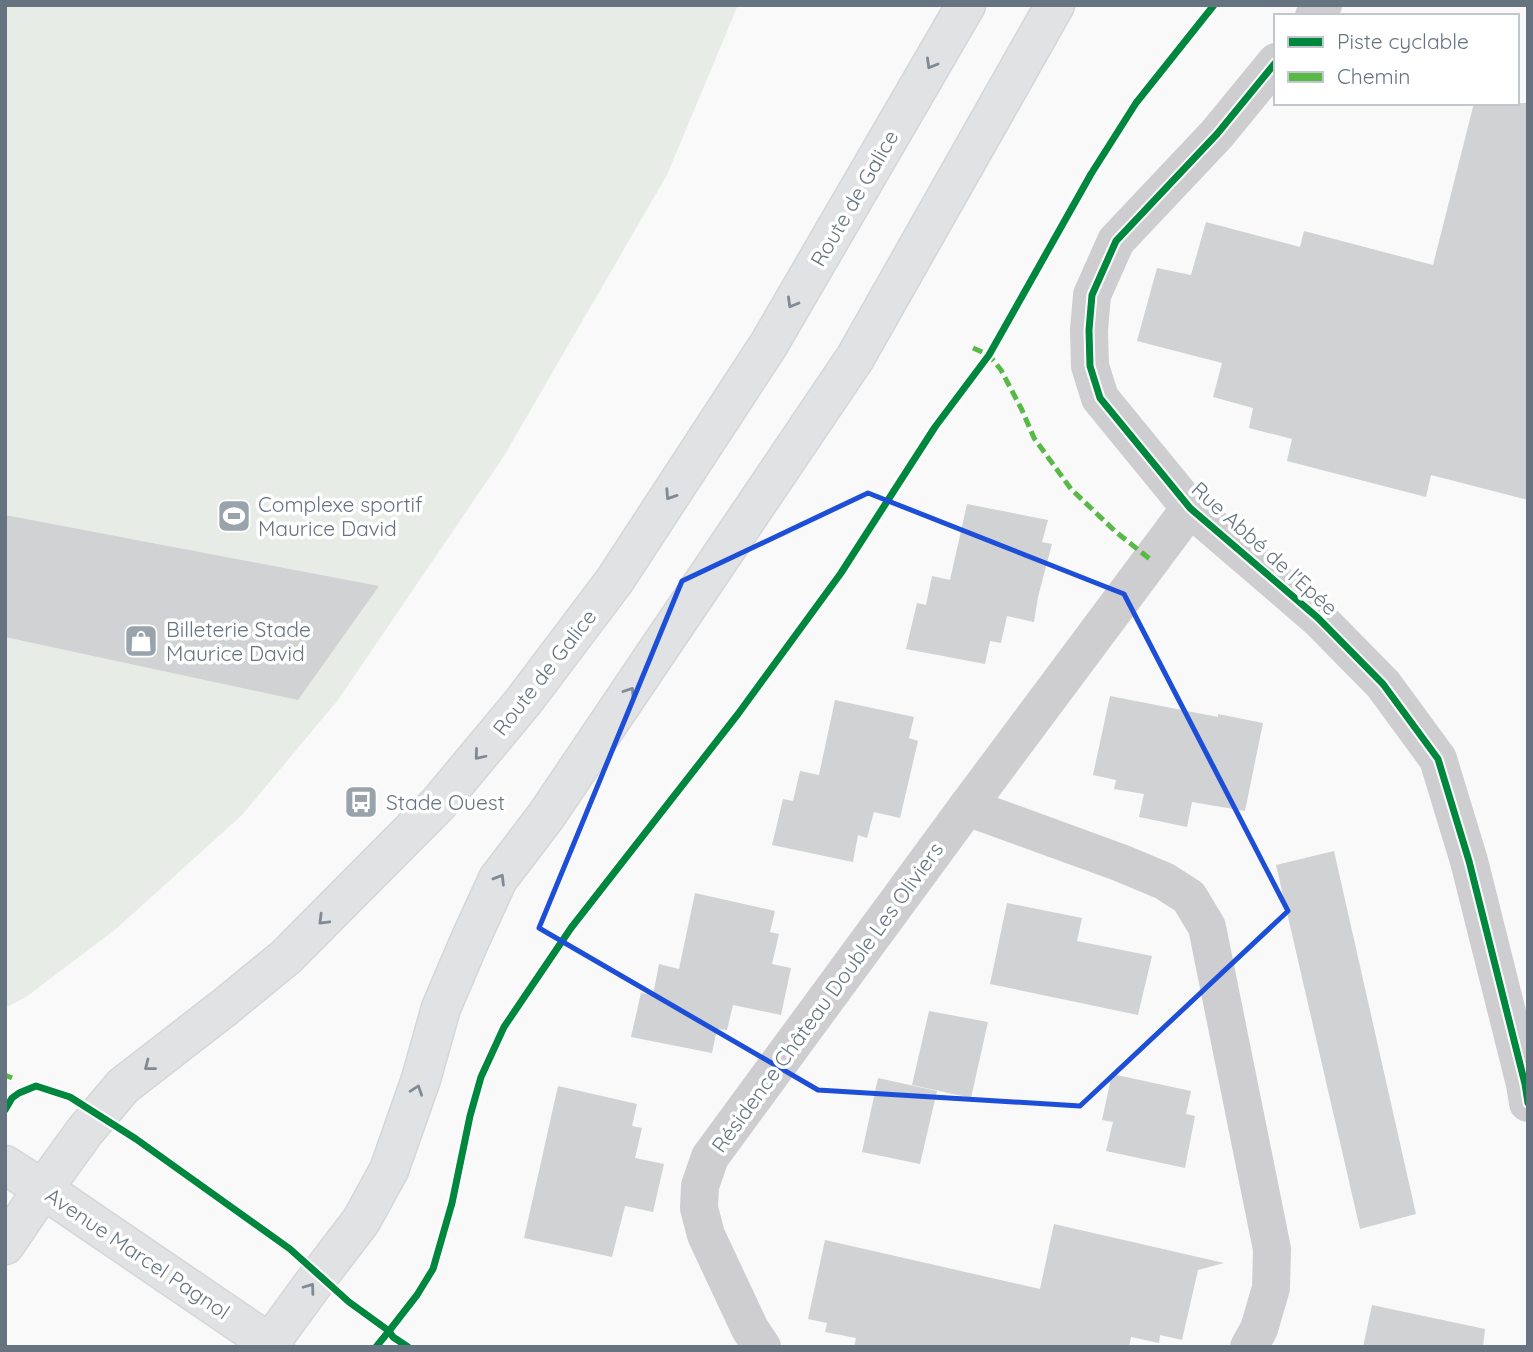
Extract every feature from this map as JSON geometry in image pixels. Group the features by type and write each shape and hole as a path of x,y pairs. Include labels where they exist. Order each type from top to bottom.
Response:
{"main road":[{"name":"Route de Galice","path":"5,1245 85,1131 123,1086 286,957 438,803 523,702 615,580 762,355 966,5"},
{"path":"270,1346 361,1221 389,1170 421,1079 441,1008 498,879 546,816 855,358 1055,5"},
{"name":"Avenue Marcel Pagnol","path":"5,1165 270,1346"}],"street":[{"name":"Rue Abbé de l'Epée","path":"1274,64 1217,134 1116,241 1092,295 1090,366 1100,398 1190,508 1327,628 1383,684 1438,759 1469,861 1528,1103"},
{"name":"Résidence Château Double Les Oliviers","path":"762,1347 750,1329 706,1235 699,1208 700,1186 710,1157 1190,508"},
{"path":"967,807 1164,881 1189,897 1207,927 1272,1249 1271,1288 1259,1329 1249,1347"}],"highlighted area":[{"path":"868,493 1124,594 1288,911 1080,1106 818,1090 539,928 682,581"}],"shaded area":[{"name":"Complexe sportif Maurice David","path":"5,5 738,5 667,175 504,456 338,700 242,815 116,929 26,997 5,1008"}],"building":[{"path":"1528,103 1528,500 1431,475 1426,497 1287,461 1292,439 1249,428 1253,408 1213,397 1222,363 1137,341 1157,268 1191,275 1206,222 1300,247 1304,231 1433,265 1473,105"},
{"path":"967,504 1048,520 1042,542 1052,544 1034,622 1007,616 1001,643 990,641 985,664 906,649 917,603 926,605 932,576 950,580"},
{"path":"5,515 379,586 298,700 5,637"},
{"path":"1110,696 1263,723 1245,811 1192,802 1187,827 1139,817 1144,794 1114,789 1116,780 1093,775"},
{"path":"835,700 914,717 909,738 918,741 900,818 874,812 867,838 858,835 853,862 772,845 783,799 793,801 800,771 819,775"},
{"path":"1334,851 1416,1214 1360,1229 1276,865"},
{"path":"695,893 775,911 770,932 779,934 772,964 791,968 781,1015 733,1005 727,1030 717,1029 712,1053 631,1037 641,993 653,995 659,964 679,969"},
{"path":"1007,903 1082,918 1077,941 1152,956 1138,1015 990,984"},
{"path":"929,1011 988,1022 971,1098 912,1085"},
{"path":"1112,1074 1191,1091 1186,1114 1195,1116 1185,1168 1106,1151 1113,1122 1102,1120"},
{"path":"878,1078 937,1091 920,1164 862,1152"},
{"path":"558,1086 637,1104 632,1126 642,1128 635,1158 664,1164 653,1212 625,1206 612,1257 524,1238"},
{"path":"1054,1224 1224,1263 1198,1270 1182,1340 1160,1335 1159,1343 1131,1337 1129,1347 854,1347 856,1338 825,1332 827,1323 808,1319 825,1240 1040,1289"},
{"path":"1372,1305 1485,1329 1483,1347 1363,1347"}],"marked path":[{"path":"973,348 989,355 1001,370 1034,438 1071,489 1116,532 1151,560"},
{"path":"5,1075 12,1078"}],"cycle path":[{"path":"408,1347 389,1331 433,1269 452,1203 481,1077 504,1027 571,928 738,714 841,573 935,427 989,355 1091,174 1136,103 1214,5"},
{"path":"1274,64 1217,134 1116,241 1092,295 1090,366 1100,398 1190,508 1318,618 1383,684 1438,759 1469,861 1528,1103"},
{"path":"5,1110 12,1098 36,1086 70,1097 136,1139 290,1249 349,1302 389,1331 376,1347"}],"place":[{"name":"Complexe sportif Maurice David","path":"234,516"},
{"name":"Billeterie Stade Maurice David","path":"141,641"},
{"name":"Stade Ouest","path":"361,802"}]}
